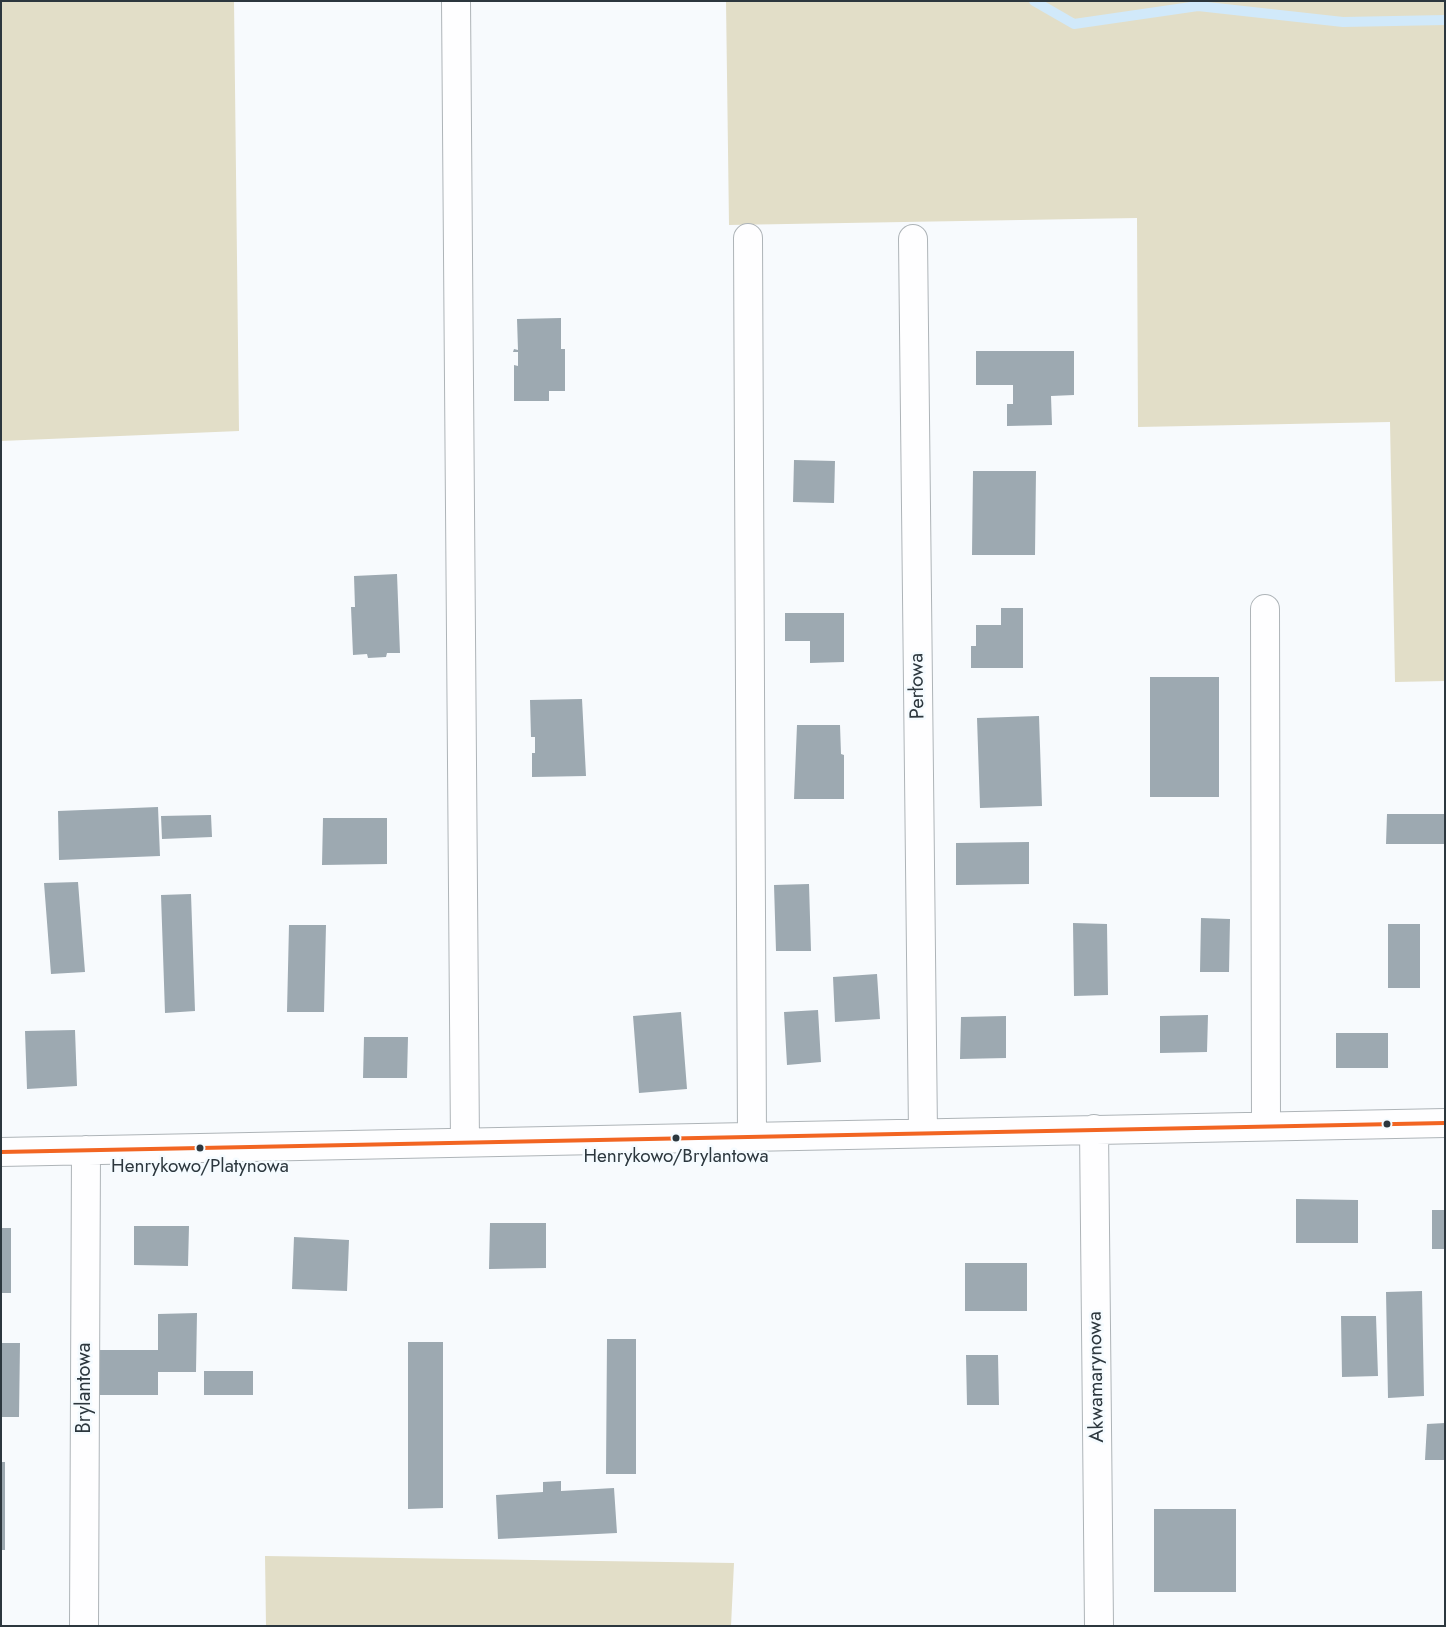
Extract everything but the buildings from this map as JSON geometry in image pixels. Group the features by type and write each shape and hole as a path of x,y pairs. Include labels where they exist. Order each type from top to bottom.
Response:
{"street":[{"path":"456,1 465,1142"},
{"path":"748,238 752,1137"},
{"name":"Perłowa","path":"913,239 923,1133"},
{"path":"1265,609 1266,1126"},
{"path":"1,1152 1445,1123"},
{"name":"Akwamarynowa","path":"1094,1129 1099,1626"},
{"name":"Brylantowa","path":"84,1626 86,1150"}],"shaded area":[{"path":"1,1 234,1 239,431 1,441"},
{"path":"726,1 1445,1 1445,681 1395,682 1390,422 1138,427 1137,218 729,225"},
{"path":"265,1556 734,1563 731,1626 266,1626"}],"waterway":[{"path":"1034,1 1074,24 1198,6 1343,22 1445,20"}],"transit line":[{"path":"1,1152 1445,1123"}],"place":[{"name":"Henrykowo/Brylantowa","path":"676,1138"},
{"name":"Henrykowo/Platynowa","path":"200,1148"}]}
